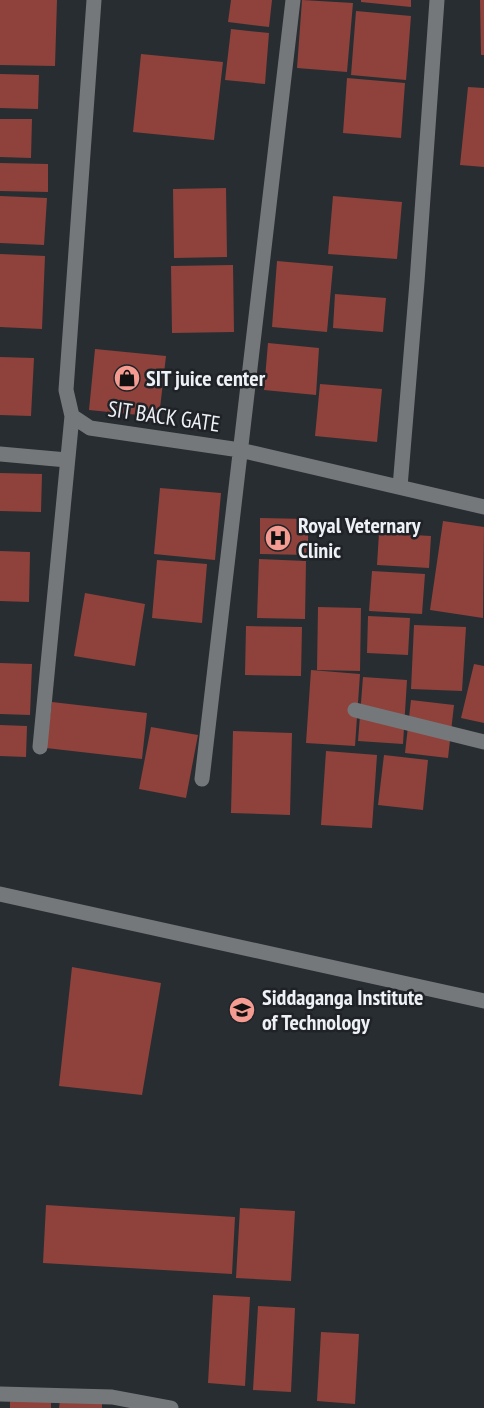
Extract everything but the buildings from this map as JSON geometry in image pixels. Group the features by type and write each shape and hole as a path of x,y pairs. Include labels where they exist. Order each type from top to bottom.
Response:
{"street":[{"path":"40,747 72,416 66,390 94,0"},
{"path":"202,779 292,0"},
{"path":"400,487 437,0"},
{"name":"SIT BACK GATE","path":"72,416 90,428 240,450 484,507"},
{"path":"0,454 67,460"},
{"path":"355,710 484,742"},
{"path":"0,894 484,1001"},
{"path":"0,1394 112,1396 171,1408"}],"place":[{"name":"SIT juice center","path":"127,378"},
{"name":"Royal Veternary Clinic","path":"278,538"},
{"name":"Siddaganga Institute of Technology","path":"242,1010"}]}
